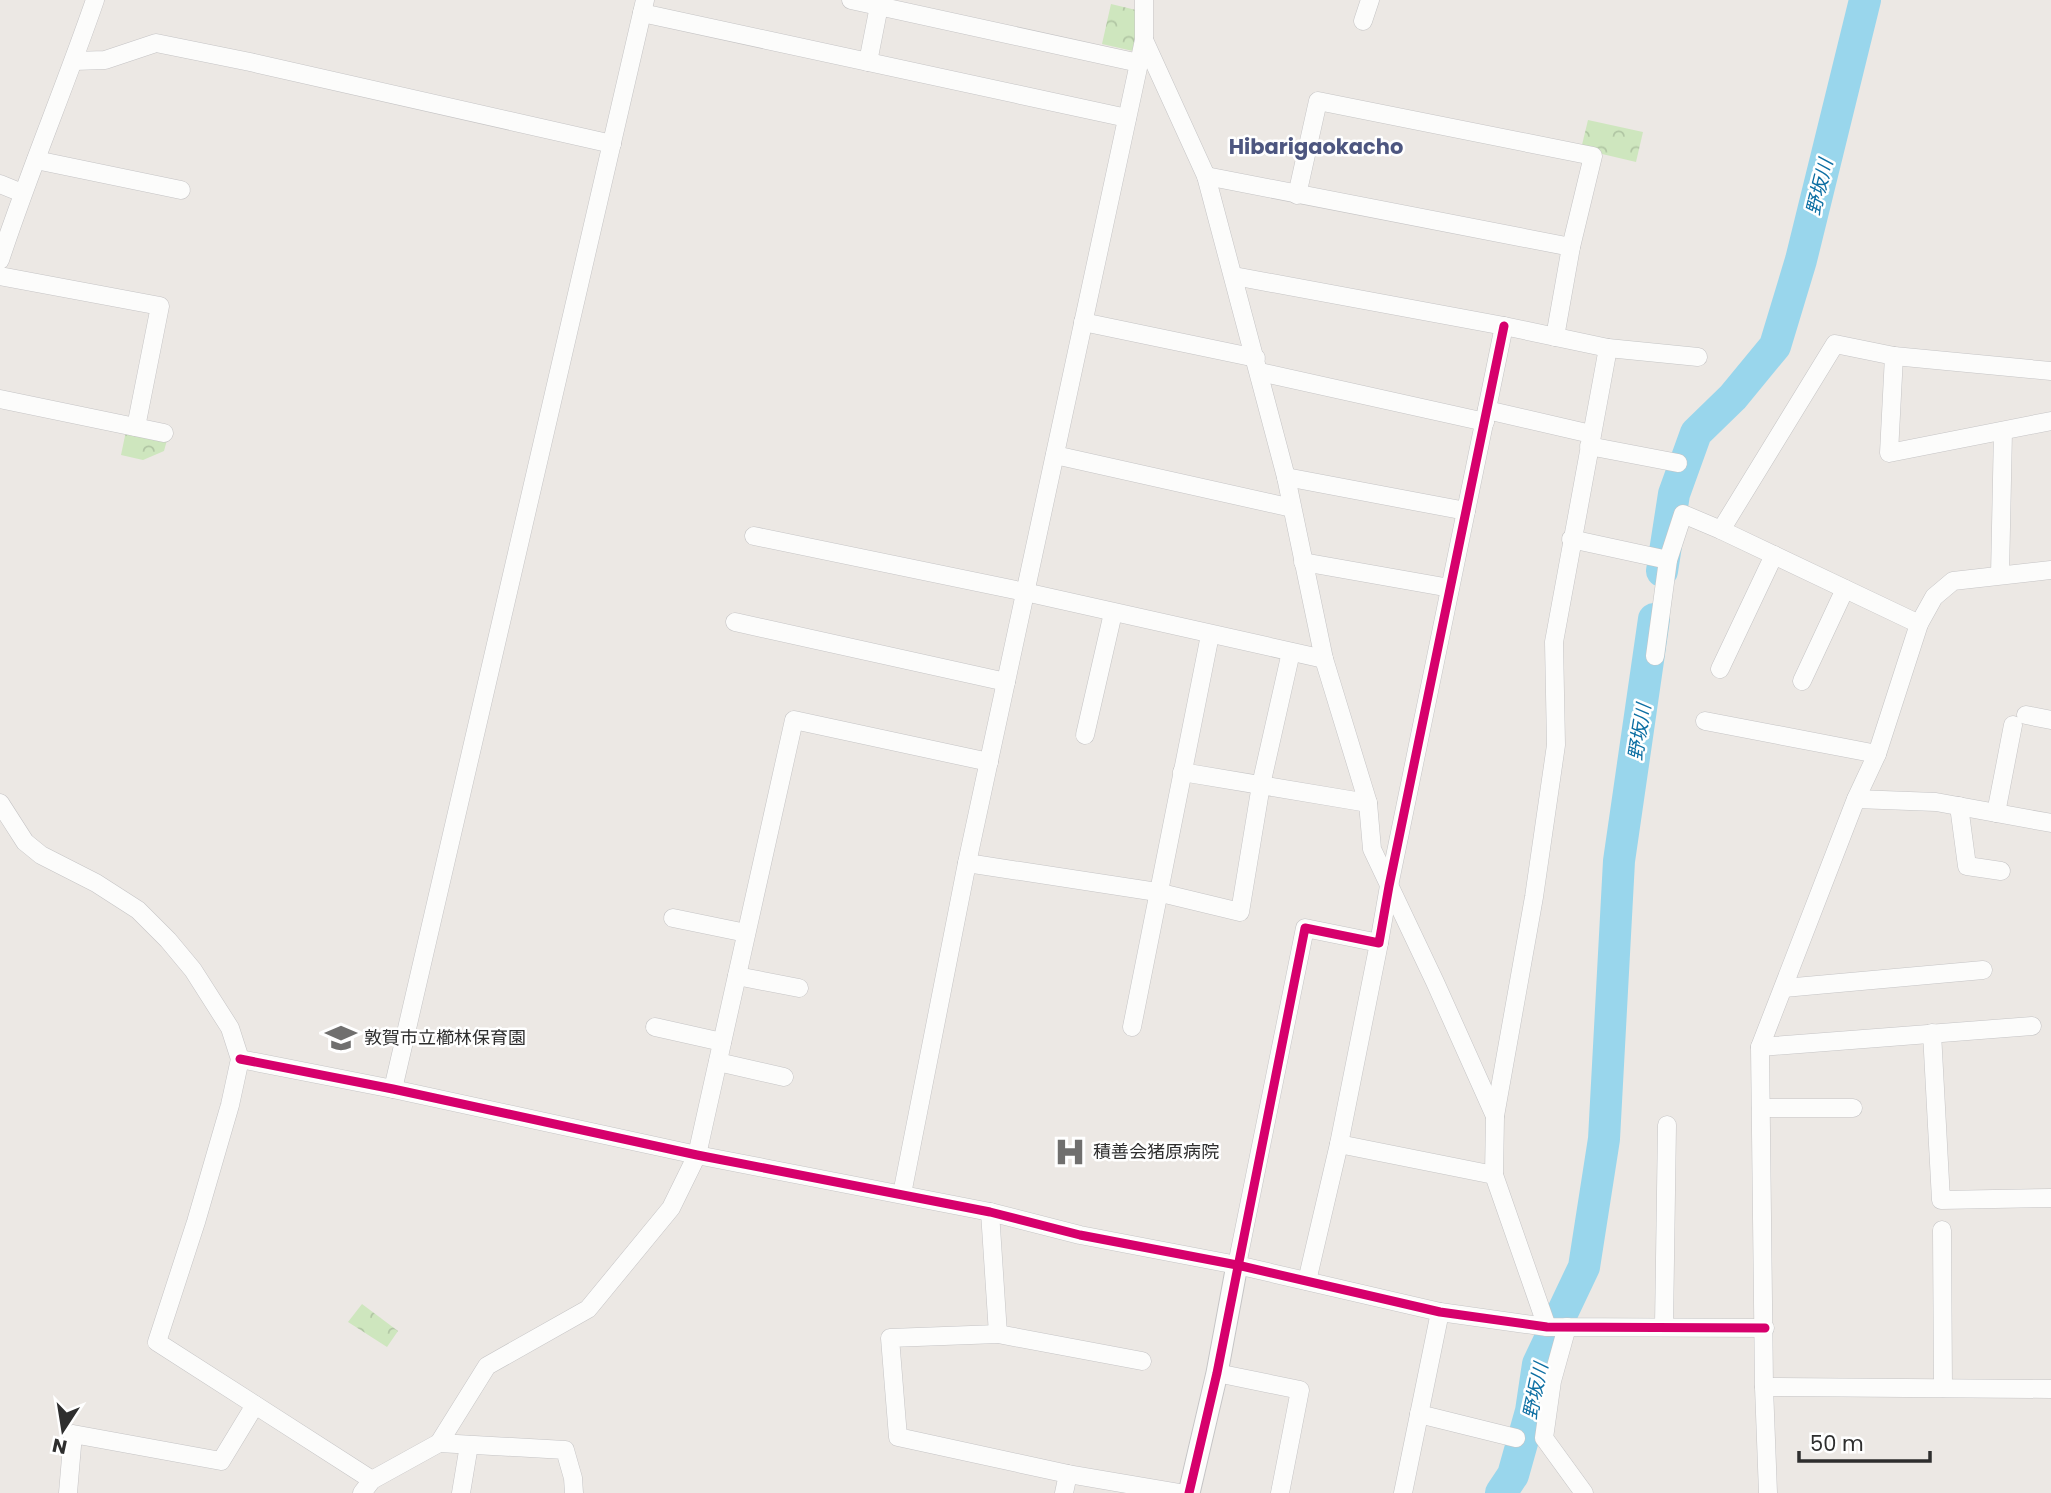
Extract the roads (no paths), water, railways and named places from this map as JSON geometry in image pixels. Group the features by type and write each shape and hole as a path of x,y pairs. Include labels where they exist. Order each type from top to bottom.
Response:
{"street":[{"path":"0,260 22,193 95,0"},
{"path":"851,0 1139,63"},
{"path":"902,1194 967,863 1144,40 1144,0"},
{"path":"1363,21 1370,0"},
{"path":"868,62 879,6"},
{"path":"393,1089 643,7 868,62 1127,118"},
{"path":"1144,40 1206,176 1286,477 1324,659 1368,803 1372,849 1494,1116"},
{"path":"74,61 105,60 156,43 612,145"},
{"path":"1297,195 1318,101 1593,156 1571,247 1555,337"},
{"path":"36,160 181,190"},
{"path":"1206,176 1571,247"},
{"path":"0,184 22,193"},
{"path":"0,276 160,306 136,427"},
{"path":"1234,276 1608,348 1698,357"},
{"path":"1083,322 1678,463"},
{"path":"1307,1281 1339,1144 1504,326"},
{"path":"1721,530 1835,344 1894,356 2051,371"},
{"path":"1547,1327 1494,1175 1494,1116 1534,897 1556,745 1553,642 1608,348"},
{"path":"1894,356 1889,453 2051,421"},
{"path":"0,399 164,433"},
{"path":"2000,575 2003,431"},
{"path":"1055,456 1292,508"},
{"path":"1286,477 1466,511"},
{"path":"1655,656 1668,560 1684,514 1919,624"},
{"path":"754,536 1025,592 1324,659"},
{"path":"1571,539 1668,560"},
{"path":"1720,669 1774,555"},
{"path":"1303,562 1450,588"},
{"path":"1768,1493 1760,1047 1856,799 1877,754 1919,624 1934,597 1953,581 2051,570"},
{"path":"1801,681 1845,589"},
{"path":"1085,735 1113,612"},
{"path":"735,622 1006,682"},
{"path":"1132,1027 1210,635"},
{"path":"967,863 1157,892 1240,912 1261,785 1291,652"},
{"path":"0,803 25,842 33,849 96,883 138,910 168,940 193,970 230,1028 240,1059 230,1105 200,1209 157,1342 255,1405 367,1486 439,1443 487,1366 588,1309 671,1208 697,1155 794,720 989,762"},
{"path":"1996,813 2020,720 2051,720"},
{"path":"1705,721 1877,754"},
{"path":"1182,772 1368,803"},
{"path":"1856,799 1936,802 2051,823"},
{"path":"1959,806 1967,866 2001,871"},
{"path":"673,918 746,933"},
{"path":"1189,1493 1217,1373 1305,928 1380,943"},
{"path":"1784,988 1983,970"},
{"path":"737,976 799,988"},
{"path":"1760,1047 2032,1026"},
{"path":"655,1027 722,1042"},
{"path":"1932,1033 1941,1200 2051,1198"},
{"path":"240,1059 697,1155 990,1212 1080,1235 1237,1265 1440,1312 1547,1327 1765,1328"},
{"path":"718,1062 784,1077"},
{"path":"1761,1108 1853,1108"},
{"path":"1664,1326 1667,1125"},
{"path":"1339,1144 1494,1175"},
{"path":"990,1212 998,1334"},
{"path":"1942,1230 1943,1388"},
{"path":"1403,1493 1440,1312"},
{"path":"1567,1327 1552,1381 1544,1438 1584,1493"},
{"path":"1142,1361 998,1334 890,1338 898,1437 1068,1474 1180,1493"},
{"path":"1217,1373 1300,1390 1280,1493"},
{"path":"1764,1387 2051,1389"},
{"path":"68,1493 72,1434 221,1461 255,1405"},
{"path":"1419,1414 1516,1438"},
{"path":"439,1443 565,1450 574,1493"},
{"path":"461,1493 469,1445"},
{"path":"1064,1493 1068,1474"}],"waterway":[{"name":"野坂川","path":"1662,571 1674,494 1696,433 1733,397 1775,346 1801,260 1865,0"},
{"name":"野坂川","path":"1501,1493 1513,1475 1531,1411 1538,1364 1584,1267 1604,1139 1619,861 1654,619"}],"place":[{"name":"敦賀市立櫛林保育園","path":"341,1038"},
{"name":"積善会猪原病院","path":"1070,1152"}],"district":[{"name":"Hibarigaokacho","path":"1316,147"}]}
